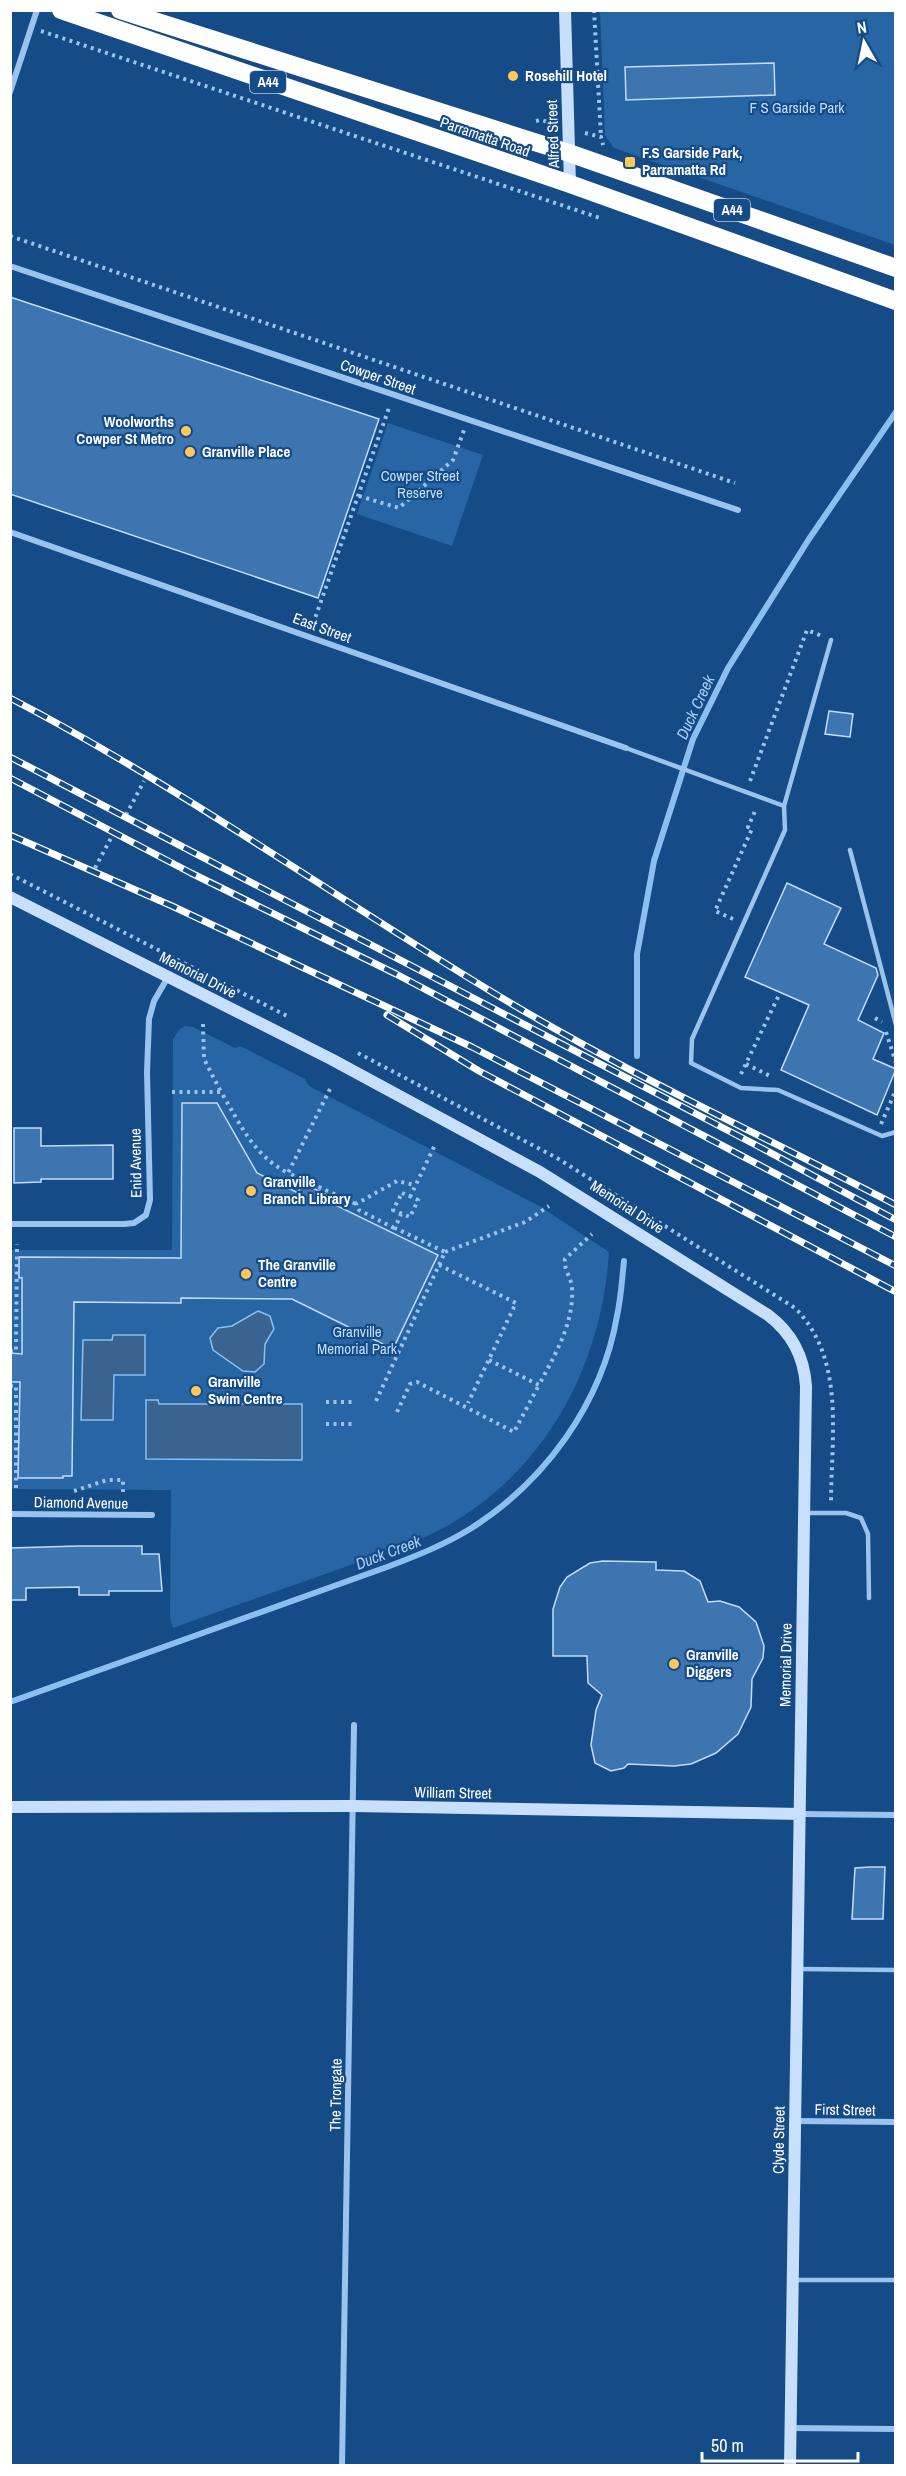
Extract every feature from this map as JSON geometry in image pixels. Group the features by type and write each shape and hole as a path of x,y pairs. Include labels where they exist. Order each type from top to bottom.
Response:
{"highway":[{"name":"Parramatta Road","path":"61,10 570,184 896,301"},
{"name":"Parramatta Road","path":"120,10 169,23 569,153 896,268"}],"main road":[{"name":"Alfred Street","path":"565,10 570,184"},
{"name":"Memorial Drive","path":"10,897 369,1079 569,1188 777,1322 797,1348 805,1378 800,1814"},
{"name":"William Street","path":"10,1807 353,1806 800,1814"},
{"name":"Clyde Street","path":"790,2466 791,2280 800,1814"}],"street":[{"path":"10,92 37,10"},
{"name":"Cowper Street","path":"10,266 738,510"},
{"name":"East Street","path":"10,532 626,748"},
{"name":"Enid Avenue","path":"10,1224 124,1224 134,1223 146,1215 150,1200 149,1019 154,1001 168,976"},
{"name":"Diamond Avenue","path":"10,1514 152,1515"},
{"name":"The Trongate","path":"342,2466 354,1725"},
{"name":"William Street","path":"800,1814 896,1815"},
{"name":"First Street","path":"795,2121 896,2122"},
{"path":"791,2428 896,2428"}],"lane":[{"path":"831,640 784,806 785,830 692,1039 691,1063 741,1088 778,1090 882,1136 896,1132"},
{"path":"626,748 653,760 784,806"},
{"path":"850,850 896,1025"},
{"path":"803,1513 846,1513 861,1518 868,1534 869,1598"},
{"path":"797,1969 896,1970"},
{"path":"791,2280 896,2280"}],"path":[{"path":"594,10 601,137"},
{"path":"32,28 609,221"},
{"path":"10,236 735,483"},
{"path":"309,636 394,395"},
{"path":"359,496 399,508 453,460 467,419"},
{"path":"728,929 733,919 715,911 752,829 748,827 766,787 750,781 807,630 831,640"},
{"path":"126,815 144,781"},
{"path":"95,868 111,838"},
{"path":"733,1078 740,1077 780,993"},
{"path":"875,1018 882,1021 896,1063"},
{"path":"203,1024 204,1059 220,1092 259,1154 288,1173 356,1204 359,1210 445,1252"},
{"path":"288,1173 330,1089"},
{"path":"172,1092 220,1092"},
{"path":"410,1197 435,1145"},
{"path":"356,1204 397,1181 403,1180 415,1185"},
{"path":"402,1193 410,1197 418,1200 410,1217 393,1209 402,1193"},
{"path":"376,1401 445,1252 525,1222 549,1206"},
{"path":"394,1228 401,1214"},
{"path":"397,1412 410,1384 417,1382 514,1432 561,1342 571,1305 572,1290 565,1269 565,1259 592,1234"},
{"path":"10,1351 16,1351 17,1245"},
{"path":"439,1265 516,1303 468,1403"},
{"path":"489,1360 540,1385"},
{"path":"10,1386 16,1386 16,1491"},
{"path":"326,1402 356,1402"},
{"path":"326,1424 356,1424"},
{"path":"74,1491 107,1480 123,1478 123,1492"}],"green space":[{"name":"F S Garside Park","path":"600,11 895,11 895,245 614,148 605,135"},
{"name":"Cowper Street Reserve","path":"388,423 483,455 452,546 357,514"},
{"name":"Granville Memorial Park","path":"185,1026 193,1027 235,1048 240,1046 305,1079 309,1086 541,1207 609,1252 604,1294 595,1334 581,1373 563,1410 540,1444 514,1475 482,1502 434,1533 407,1545 173,1628 170,1618 171,1490 11,1489 11,1250 172,1250 173,1039"}],"shaded area":[{"path":"258,1311 270,1316 274,1329 265,1344 264,1364 255,1372 243,1371 213,1350 210,1338 218,1328 232,1326"},
{"path":"113,1335 145,1335 145,1375 114,1375 113,1420 81,1420 83,1340 112,1340"},
{"path":"146,1400 158,1400 159,1404 302,1404 302,1460 146,1459"}],"building":[{"path":"774,63 775,95 626,100 625,67"},
{"name":"Granville Place","path":"10,297 379,419 318,598 10,494"},
{"path":"829,711 853,714 850,737 825,734"},
{"path":"787,883 841,908 824,944 876,968 878,975 858,1020 884,1033 873,1059 896,1069 877,1115 781,1070 809,1005 745,977"},
{"name":"The Granville Centre","path":"182,1103 217,1103 257,1173 298,1193 302,1184 315,1189 327,1195 325,1200 438,1255 393,1349 292,1299 181,1298 181,1303 74,1302 72,1476 18,1478 20,1382 10,1382 10,1353 22,1354 22,1278 19,1278 19,1257 181,1258"},
{"path":"14,1128 41,1128 41,1146 113,1145 113,1179 41,1179 41,1182 14,1183"},
{"path":"142,1546 142,1554 159,1554 162,1591 109,1591 109,1595 79,1595 79,1587 26,1588 26,1600 10,1600 10,1548"},
{"name":"Granville Diggers","path":"603,1561 656,1562 656,1570 684,1571 700,1581 708,1602 720,1601 739,1607 756,1622 764,1646 763,1658 752,1679 751,1707 738,1734 716,1753 691,1764 674,1766 628,1764 624,1768 611,1771 595,1763 591,1745 596,1710 602,1695 588,1683 587,1656 553,1656 553,1609 560,1587 567,1577 590,1563"},
{"path":"885,1867 883,1919 852,1919 855,1868"}],"waterway":[{"name":"Duck Creek","path":"637,1056 637,954 654,861 693,739 728,668 809,539 896,412"},
{"name":"Duck Creek","path":"10,1702 409,1559 460,1535 497,1510 546,1464 584,1409 609,1348 618,1309 624,1261"}],"railway":[{"path":"10,698 133,767 541,1021 641,1076 896,1205"},
{"path":"10,757 896,1220"},
{"path":"10,778 191,873 396,974 896,1237"},
{"path":"10,835 172,906 472,1047 896,1266"},
{"path":"387,1015 479,1071 896,1292"}],"place":[{"name":"Rosehill Hotel","path":"513,76"},
{"name":"F.S Garside Park, Parramatta Rd","path":"630,162"},
{"name":"Woolworths Cowper St Metro","path":"186,431"},
{"name":"Granville Place","path":"190,452"},
{"name":"Granville Branch Library","path":"251,1191"},
{"name":"The Granville Centre","path":"246,1274"},
{"name":"Granville Swim Centre","path":"196,1391"},
{"name":"Granville Diggers","path":"674,1664"}]}
